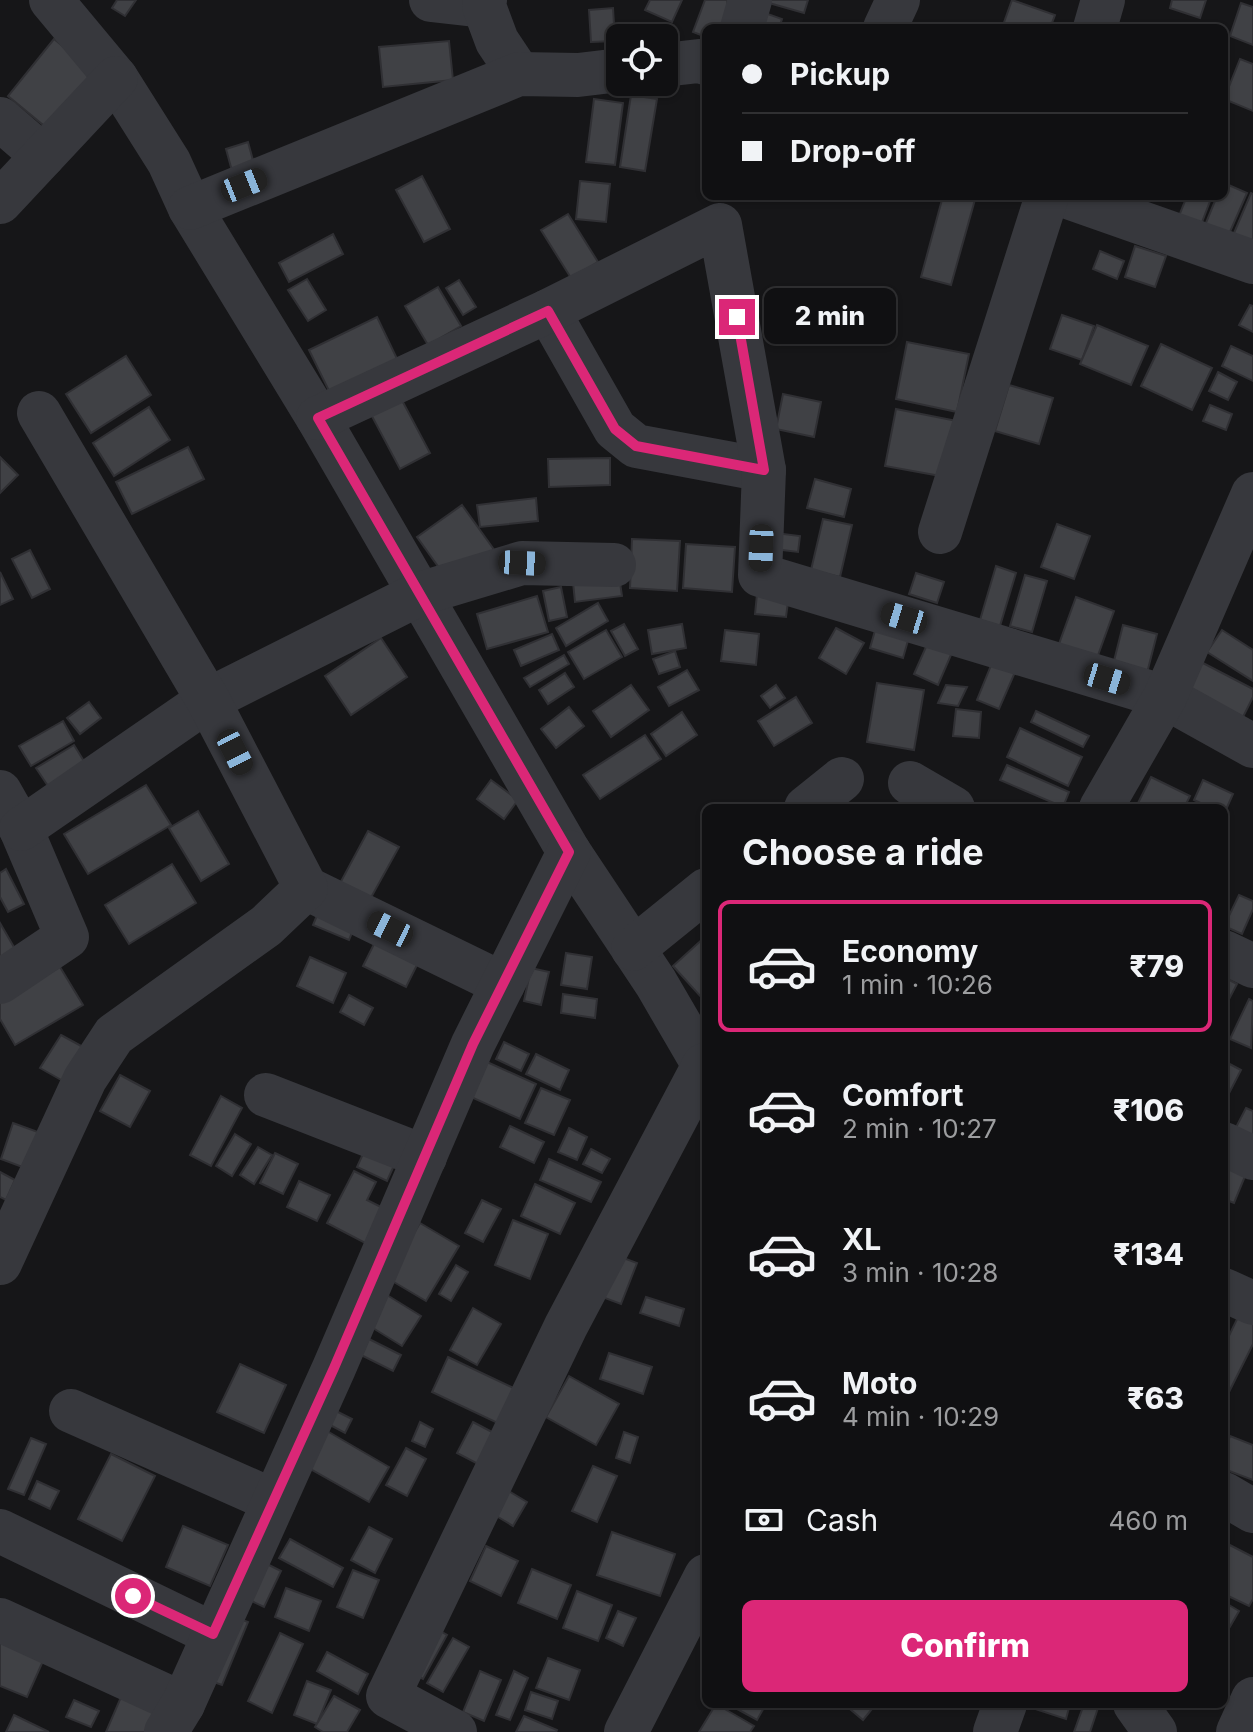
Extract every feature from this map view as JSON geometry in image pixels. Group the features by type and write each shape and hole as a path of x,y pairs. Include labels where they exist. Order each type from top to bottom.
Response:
{"street":[{"path":"51,0 116,78 169,162 190,208 318,418 569,852 702,1062"},
{"path":"431,0 485,3 497,41 519,74"},
{"path":"743,24 750,0"},
{"path":"887,24 898,0"},
{"path":"1096,24 1103,0"},
{"path":"678,63 702,62"},
{"path":"190,208 519,74 578,75 606,72"},
{"path":"0,202 116,78"},
{"path":"0,119 43,156"},
{"path":"940,532 1046,200"},
{"path":"1076,200 1253,262"},
{"path":"318,418 548,311 720,225 764,470 760,575 1165,697 1253,746"},
{"path":"548,311 615,429 636,446 764,470"},
{"path":"39,413 208,700 306,888 503,984"},
{"path":"1103,804 1165,697 1253,494"},
{"path":"0,982 67,937 11,811 208,700 419,594 522,563 614,565"},
{"path":"811,804 842,779"},
{"path":"910,783 946,804"},
{"path":"0,1620 174,1718 340,1355 473,1044 569,852"},
{"path":"0,1263 85,1079 114,1035 266,926 306,888"},
{"path":"633,949 702,893"},
{"path":"1228,954 1253,966"},
{"path":"455,1732 388,1696 566,1326 702,1073"},
{"path":"266,1095 425,1157"},
{"path":"1228,1146 1253,1158"},
{"path":"1228,1292 1253,1303"},
{"path":"71,1411 274,1501"},
{"path":"1228,1496 1253,1511"},
{"path":"0,1531 213,1634"},
{"path":"626,1732 702,1584"},
{"path":"1238,1732 1253,1699"},
{"path":"995,1732 1004,1708"}],"building":[{"path":"117,0 136,0 125,16 112,8"},
{"path":"650,0 682,0 672,22 645,10"},
{"path":"705,0 727,0 730,24 702,24 702,35 693,32"},
{"path":"770,0 808,0 804,13 769,3"},
{"path":"1012,0 1055,15 1052,24 1003,24"},
{"path":"1172,0 1206,0 1200,18 1170,8"},
{"path":"1241,3 1253,7 1253,45 1230,36"},
{"path":"613,8 614,24 606,24 606,41 591,42 589,10"},
{"path":"762,12 782,19 780,24 758,24"},
{"path":"54,39 94,72 48,129 8,96"},
{"path":"449,41 453,80 383,87 379,47"},
{"path":"1240,59 1253,64 1253,111 1228,101 1228,89"},
{"path":"631,96 657,99 645,171 620,167"},
{"path":"594,99 623,103 615,165 586,162"},
{"path":"248,142 257,175 235,182 226,149"},
{"path":"422,176 450,229 424,242 396,190"},
{"path":"580,181 610,184 606,222 576,219"},
{"path":"1228,185 1247,193 1226,241 1203,230 1215,200 1228,200"},
{"path":"1253,194 1253,248 1231,240"},
{"path":"942,200 975,200 951,285 921,277"},
{"path":"1185,200 1210,200 1199,230 1177,221"},
{"path":"568,214 598,262 571,278 541,230"},
{"path":"333,234 343,254 289,282 279,263"},
{"path":"1135,246 1166,256 1155,287 1125,277"},
{"path":"1100,251 1124,261 1117,279 1093,269"},
{"path":"307,279 326,310 308,321 288,290"},
{"path":"459,280 476,307 463,315 446,288"},
{"path":"438,287 461,326 428,345 405,306"},
{"path":"1250,305 1253,306 1253,332 1239,325"},
{"path":"1062,315 1094,326 1082,360 1050,349"},
{"path":"377,317 400,365 332,397 309,350"},
{"path":"1097,325 1148,346 1131,385 1080,364"},
{"path":"907,342 969,354 957,412 896,399"},
{"path":"1161,344 1212,368 1192,410 1141,386"},
{"path":"1231,346 1253,356 1253,381 1222,366"},
{"path":"126,356 151,395 91,433 66,394"},
{"path":"1218,372 1237,382 1228,400 1209,391"},
{"path":"1009,385 1053,398 1039,444 995,431"},
{"path":"396,389 430,453 400,469 366,405"},
{"path":"783,394 821,402 814,437 776,429"},
{"path":"1210,405 1232,414 1226,430 1203,421"},
{"path":"149,407 170,440 114,476 93,443"},
{"path":"896,409 957,421 946,477 885,466"},
{"path":"188,447 204,479 132,514 116,482"},
{"path":"0,457 18,475 0,493"},
{"path":"610,458 610,485 549,487 548,459"},
{"path":"815,479 851,489 844,517 807,508"},
{"path":"536,498 538,521 480,527 477,505"},
{"path":"462,505 495,551 450,583 417,537"},
{"path":"823,519 852,525 840,577 811,570"},
{"path":"1057,524 1090,536 1074,579 1041,567"},
{"path":"767,532 800,536 798,552 766,548"},
{"path":"632,539 680,541 677,591 630,588"},
{"path":"686,544 735,547 732,592 683,588"},
{"path":"30,550 50,589 32,598 12,559"},
{"path":"996,566 1016,573 1000,626 980,620"},
{"path":"0,572 13,599 0,605"},
{"path":"916,573 944,582 937,603 909,594"},
{"path":"1025,575 1047,581 1032,632 1010,626"},
{"path":"619,576 622,596 575,602 573,582"},
{"path":"758,584 790,587 786,617 755,614"},
{"path":"561,587 567,617 549,621 543,591"},
{"path":"537,596 548,632 487,649 477,614"},
{"path":"1076,597 1114,611 1097,658 1059,644"},
{"path":"598,603 608,621 566,646 556,628"},
{"path":"878,620 911,630 903,658 870,648"},
{"path":"624,624 638,649 625,656 611,631"},
{"path":"682,624 686,648 652,654 648,630"},
{"path":"1123,625 1157,634 1147,673 1113,665"},
{"path":"836,628 864,643 846,674 819,658"},
{"path":"606,630 622,657 584,679 568,652"},
{"path":"725,630 759,634 756,665 721,661"},
{"path":"1222,630 1253,650 1253,681 1207,652"},
{"path":"933,631 957,641 938,685 914,674"},
{"path":"552,634 559,650 521,666 514,650"},
{"path":"381,638 407,677 351,715 325,676"},
{"path":"675,651 680,667 659,674 653,659"},
{"path":"996,653 1019,663 999,709 977,700"},
{"path":"564,655 569,664 530,687 524,678"},
{"path":"1201,662 1253,689 1253,697 1243,717 1187,689"},
{"path":"687,670 699,690 669,706 658,687"},
{"path":"565,673 574,687 548,704 539,690"},
{"path":"877,683 924,690 914,750 867,742"},
{"path":"631,685 649,710 611,737 593,711"},
{"path":"776,685 785,698 770,708 761,696"},
{"path":"946,685 967,687 958,706 938,703"},
{"path":"796,697 812,723 774,746 758,721"},
{"path":"89,702 101,718 80,734 67,718"},
{"path":"569,707 584,726 556,748 541,729"},
{"path":"956,709 981,712 979,738 953,736"},
{"path":"1036,711 1089,736 1083,747 1031,722"},
{"path":"682,712 697,735 666,756 651,734"},
{"path":"63,721 74,741 31,766 19,746"},
{"path":"1020,728 1082,757 1068,786 1007,757"},
{"path":"645,735 661,759 600,799 583,775"},
{"path":"74,745 85,763 48,786 36,768"},
{"path":"1007,765 1069,792 1064,804 1056,804 1000,780"},
{"path":"1151,777 1190,796 1186,804 1138,804"},
{"path":"491,780 518,800 504,819 477,799"},
{"path":"1203,780 1233,794 1228,805 1202,804 1194,800"},
{"path":"146,785 171,825 88,874 64,834"},
{"path":"198,811 229,864 201,881 169,828"},
{"path":"368,831 399,847 368,903 338,887"},
{"path":"172,864 196,903 129,944 105,905"},
{"path":"6,869 24,904 8,912 0,897 0,873"},
{"path":"1239,895 1253,901 1253,909 1242,934 1228,928 1228,918"},
{"path":"320,908 356,923 349,940 313,925"},
{"path":"0,923 22,961 0,974"},
{"path":"378,936 421,957 406,987 363,966"},
{"path":"702,940 702,996 701,997 673,966"},
{"path":"566,953 592,957 587,989 561,985"},
{"path":"310,957 346,973 333,1003 297,986"},
{"path":"60,967 83,1005 15,1045 0,1019 0,1002"},
{"path":"531,968 549,972 541,1005 524,1001"},
{"path":"1228,979 1237,984 1228,1001"},
{"path":"563,994 597,999 595,1018 561,1013"},
{"path":"349,995 373,1008 364,1025 340,1012"},
{"path":"1249,999 1253,1001 1251,1048 1230,1039"},
{"path":"61,1035 83,1047 63,1081 40,1068"},
{"path":"504,1042 529,1054 521,1071 496,1059"},
{"path":"536,1054 569,1070 560,1090 526,1074"},
{"path":"487,1062 536,1084 520,1119 471,1097"},
{"path":"1228,1063 1241,1070 1228,1095"},
{"path":"120,1075 150,1091 130,1127 100,1111"},
{"path":"541,1088 570,1100 554,1135 525,1123"},
{"path":"221,1096 242,1108 211,1166 190,1155"},
{"path":"1246,1108 1253,1111 1253,1147 1231,1137"},
{"path":"13,1123 38,1132 25,1168 1,1159"},
{"path":"510,1126 544,1142 534,1163 500,1147"},
{"path":"569,1128 587,1137 577,1160 558,1152"},
{"path":"235,1134 251,1144 232,1176 216,1166"},
{"path":"367,1145 397,1159 387,1181 357,1167"},
{"path":"258,1147 272,1155 254,1184 240,1175"},
{"path":"591,1149 610,1159 602,1173 583,1164"},
{"path":"275,1153 298,1164 283,1194 260,1183"},
{"path":"1228,1156 1250,1164 1234,1203 1228,1201"},
{"path":"549,1159 601,1182 591,1202 540,1180"},
{"path":"354,1171 376,1182 367,1200 385,1209 367,1244 327,1223"},
{"path":"0,1172 15,1180 6,1200 0,1197"},
{"path":"299,1181 330,1195 317,1221 287,1207"},
{"path":"535,1184 575,1203 560,1234 521,1216"},
{"path":"482,1200 501,1209 483,1242 465,1233"},
{"path":"513,1220 548,1234 530,1279 495,1265"},
{"path":"420,1223 459,1246 426,1301 387,1278"},
{"path":"610,1253 637,1263 621,1304 594,1294"},
{"path":"456,1265 468,1272 451,1301 439,1294"},
{"path":"387,1295 421,1316 402,1346 368,1325"},
{"path":"646,1297 684,1309 679,1326 640,1313"},
{"path":"473,1308 501,1324 477,1365 450,1350"},
{"path":"1239,1315 1253,1322 1253,1344 1228,1394 1228,1338"},
{"path":"367,1338 401,1355 393,1371 359,1354"},
{"path":"609,1353 652,1367 643,1394 600,1379"},
{"path":"448,1357 522,1392 506,1427 432,1392"},
{"path":"240,1364 286,1385 264,1433 217,1412"},
{"path":"569,1376 619,1404 596,1445 546,1417"},
{"path":"336,1411 352,1419 345,1433 330,1425"},
{"path":"420,1422 433,1429 425,1447 412,1441"},
{"path":"473,1422 494,1433 478,1464 457,1453"},
{"path":"327,1431 389,1467 369,1502 307,1467"},
{"path":"624,1432 638,1437 630,1463 616,1458"},
{"path":"1230,1436 1253,1445 1253,1480 1228,1471"},
{"path":"31,1438 46,1444 24,1495 8,1489"},
{"path":"406,1448 426,1459 407,1496 386,1485"},
{"path":"111,1454 155,1476 122,1541 78,1519"},
{"path":"593,1466 617,1476 597,1522 572,1511"},
{"path":"37,1481 59,1491 50,1509 29,1499"},
{"path":"502,1487 527,1502 513,1526 488,1511"},
{"path":"183,1526 228,1545 210,1586 166,1567"},
{"path":"369,1527 392,1539 375,1573 351,1560"},
{"path":"612,1532 675,1554 660,1596 597,1575"},
{"path":"290,1539 343,1568 333,1587 279,1558"},
{"path":"1228,1544 1253,1557 1253,1599 1249,1606 1228,1596"},
{"path":"486,1546 518,1561 501,1596 470,1581"},
{"path":"261,1561 281,1571 264,1607 243,1597"},
{"path":"532,1569 571,1585 557,1619 518,1603"},
{"path":"353,1570 379,1580 363,1618 337,1607"},
{"path":"286,1588 321,1601 309,1631 275,1617"},
{"path":"577,1591 612,1605 598,1641 563,1628"},
{"path":"1228,1604 1239,1611 1228,1630"},
{"path":"618,1611 636,1618 623,1646 606,1638"},
{"path":"230,1615 248,1622 222,1685 205,1679"},
{"path":"433,1627 447,1635 423,1679 408,1671"},
{"path":"0,1632 47,1652 27,1697 0,1686"},
{"path":"280,1633 303,1644 272,1713 248,1701"},
{"path":"453,1638 469,1647 443,1692 427,1683"},
{"path":"327,1652 368,1674 358,1694 317,1671"},
{"path":"548,1658 580,1670 569,1700 536,1688"},
{"path":"480,1671 501,1680 484,1721 463,1712"},
{"path":"514,1671 528,1678 510,1720 496,1715"},
{"path":"307,1681 331,1690 317,1724 294,1715"},
{"path":"124,1690 159,1705 147,1732 106,1732"},
{"path":"531,1692 558,1701 552,1719 525,1710"},
{"path":"334,1696 360,1710 347,1732 323,1732 315,1727"},
{"path":"74,1700 99,1711 91,1727 66,1717"},
{"path":"714,1708 723,1708 754,1726 750,1732 699,1732"},
{"path":"735,1708 764,1708 757,1720"},
{"path":"849,1708 873,1708 863,1720"},
{"path":"1035,1708 1069,1708 1066,1719"},
{"path":"1083,1708 1098,1708 1090,1732 1074,1732"},
{"path":"14,1715 49,1732 6,1732"},
{"path":"524,1716 557,1730 516,1732"}],"route":[{"path":"133,1596 213,1634 334,1368 473,1044 569,852 318,418 548,311 615,429 636,446 764,470 737,317"}]}
